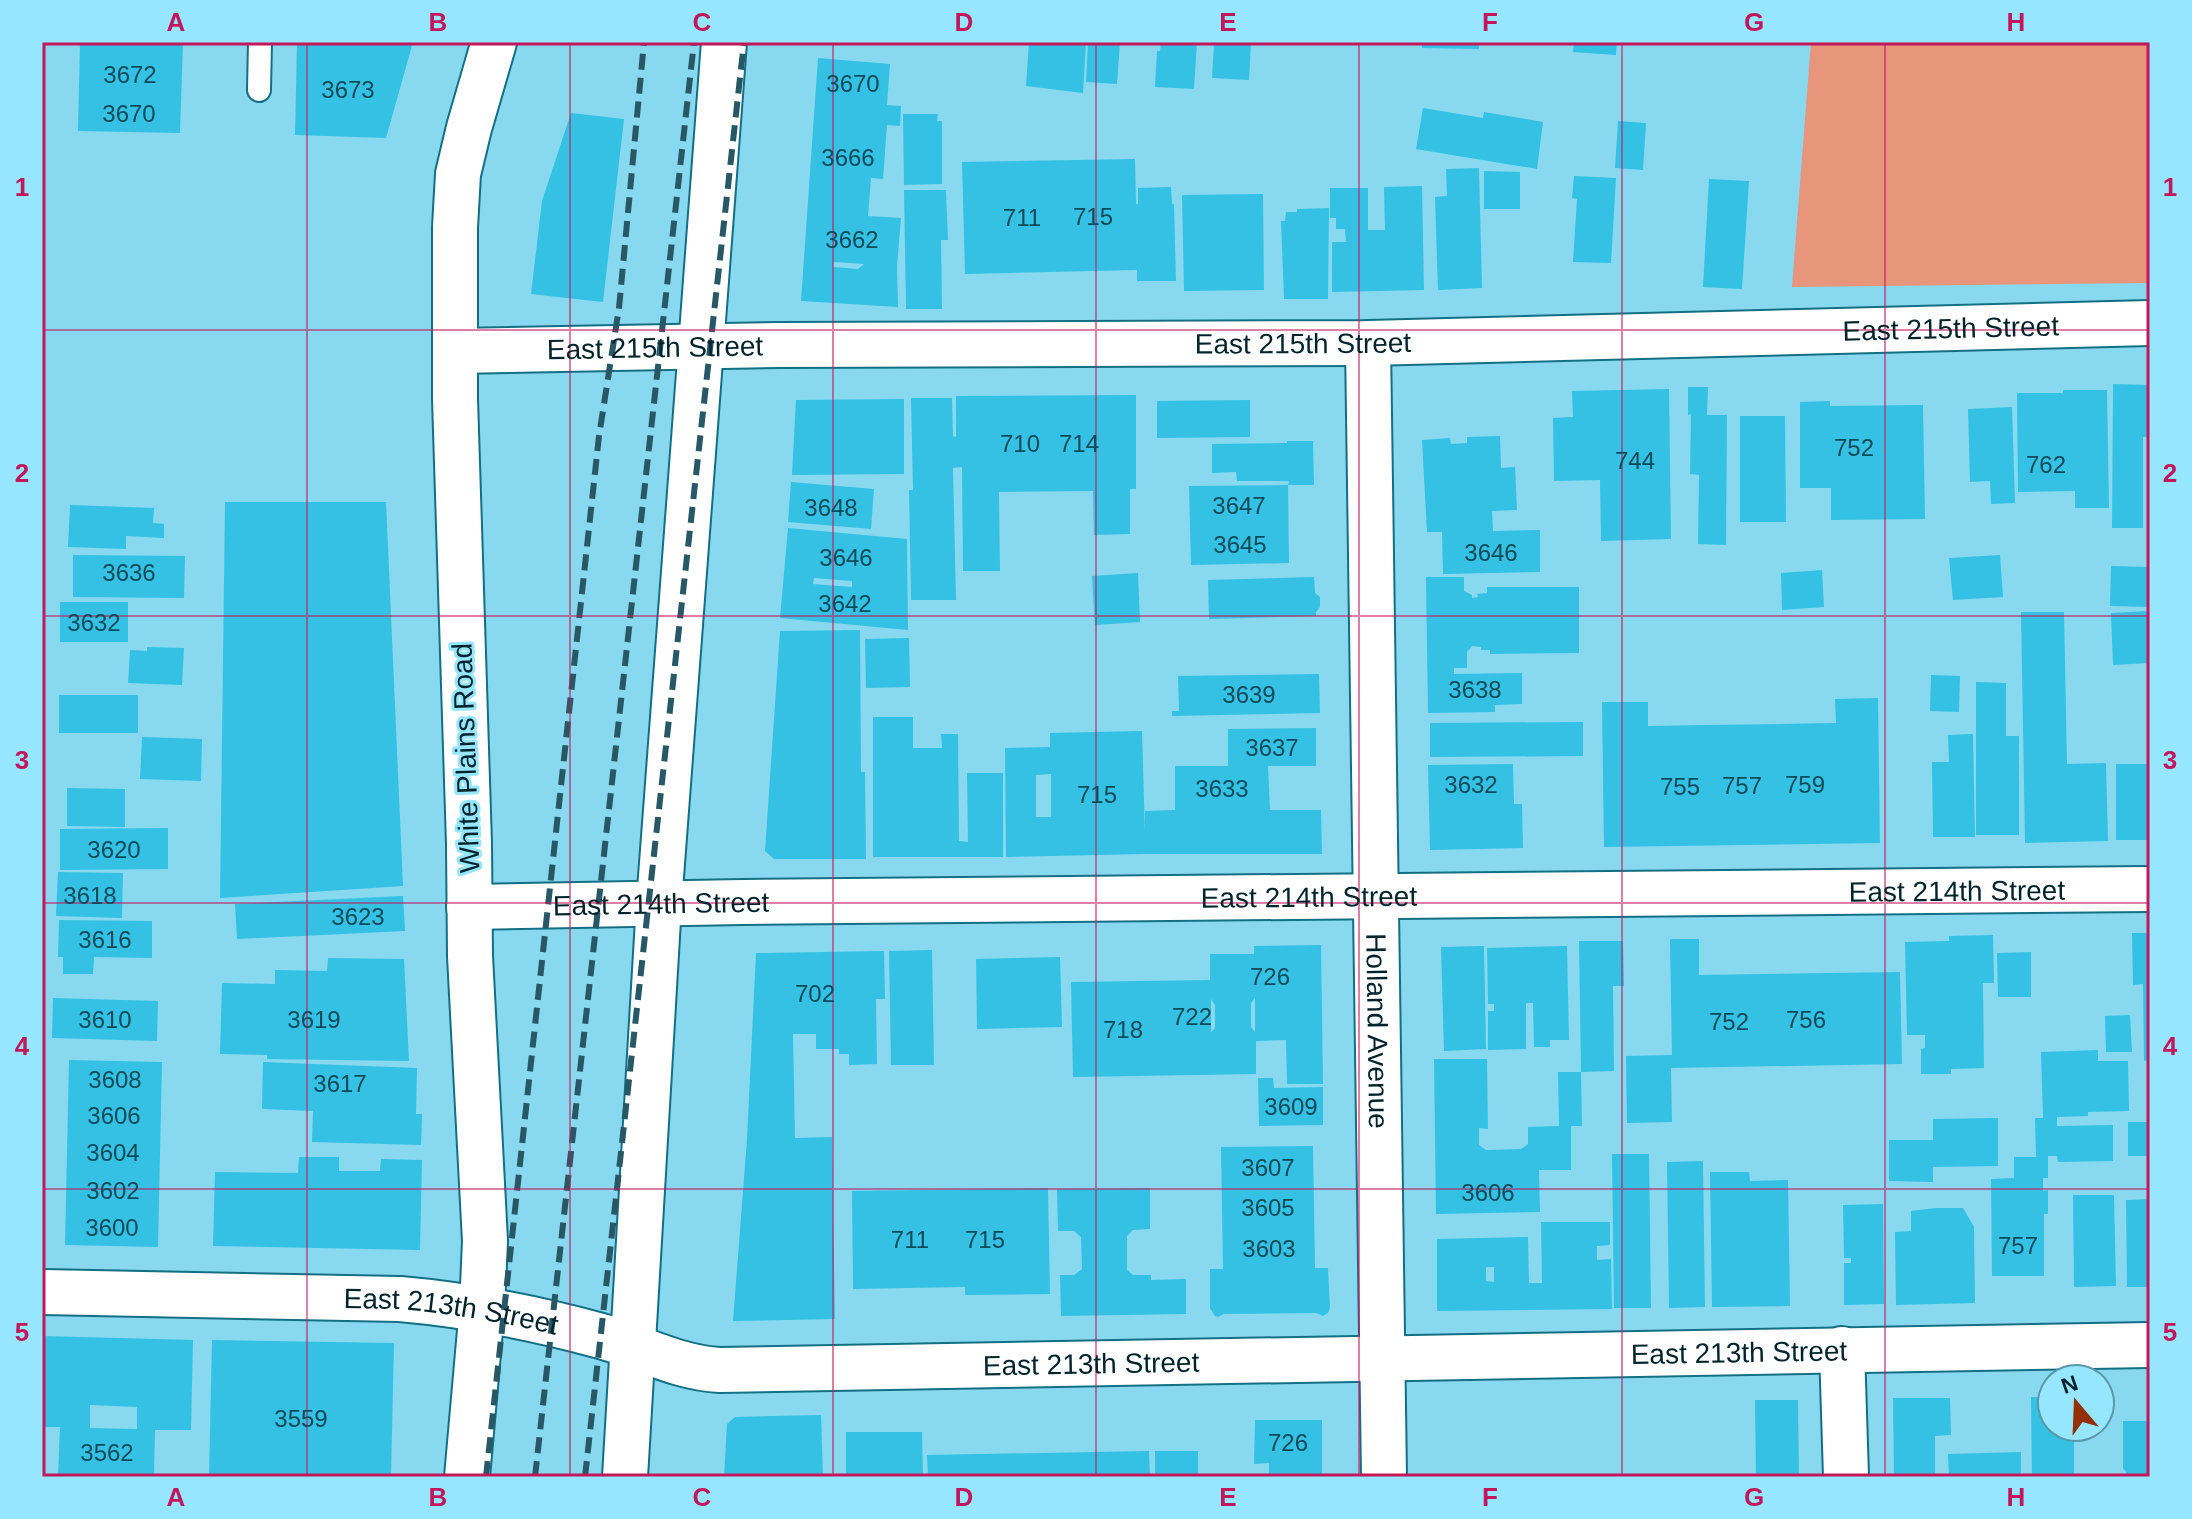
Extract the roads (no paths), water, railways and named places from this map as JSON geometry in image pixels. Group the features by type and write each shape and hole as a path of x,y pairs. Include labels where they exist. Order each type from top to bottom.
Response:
{"street":[{"name":"White Plains Road","path":"467,1477 485,1273 470,956 455,351 455,227 458,174 494,42"},
{"path":"625,1477 659,903 724,42"},
{"name":"East 215th Street","path":"455,351 1368,343 2150,323"},
{"name":"Holland Avenue","path":"1368,343 1384,1477"},
{"name":"East 214th Street","path":"469,907 2150,889"},
{"name":"East 213th Street","path":"42,1292 400,1299 482,1308 633,1346 693,1367 720,1370 2150,1345"},
{"path":"1842,1349 1846,1477"}],"lane":[{"path":"259,90 260,42"}],"railway":[{"path":"486,1477 599,436 619,308 644,42"},
{"path":"535,1477 694,42"},
{"path":"585,1477 744,42"}]}
